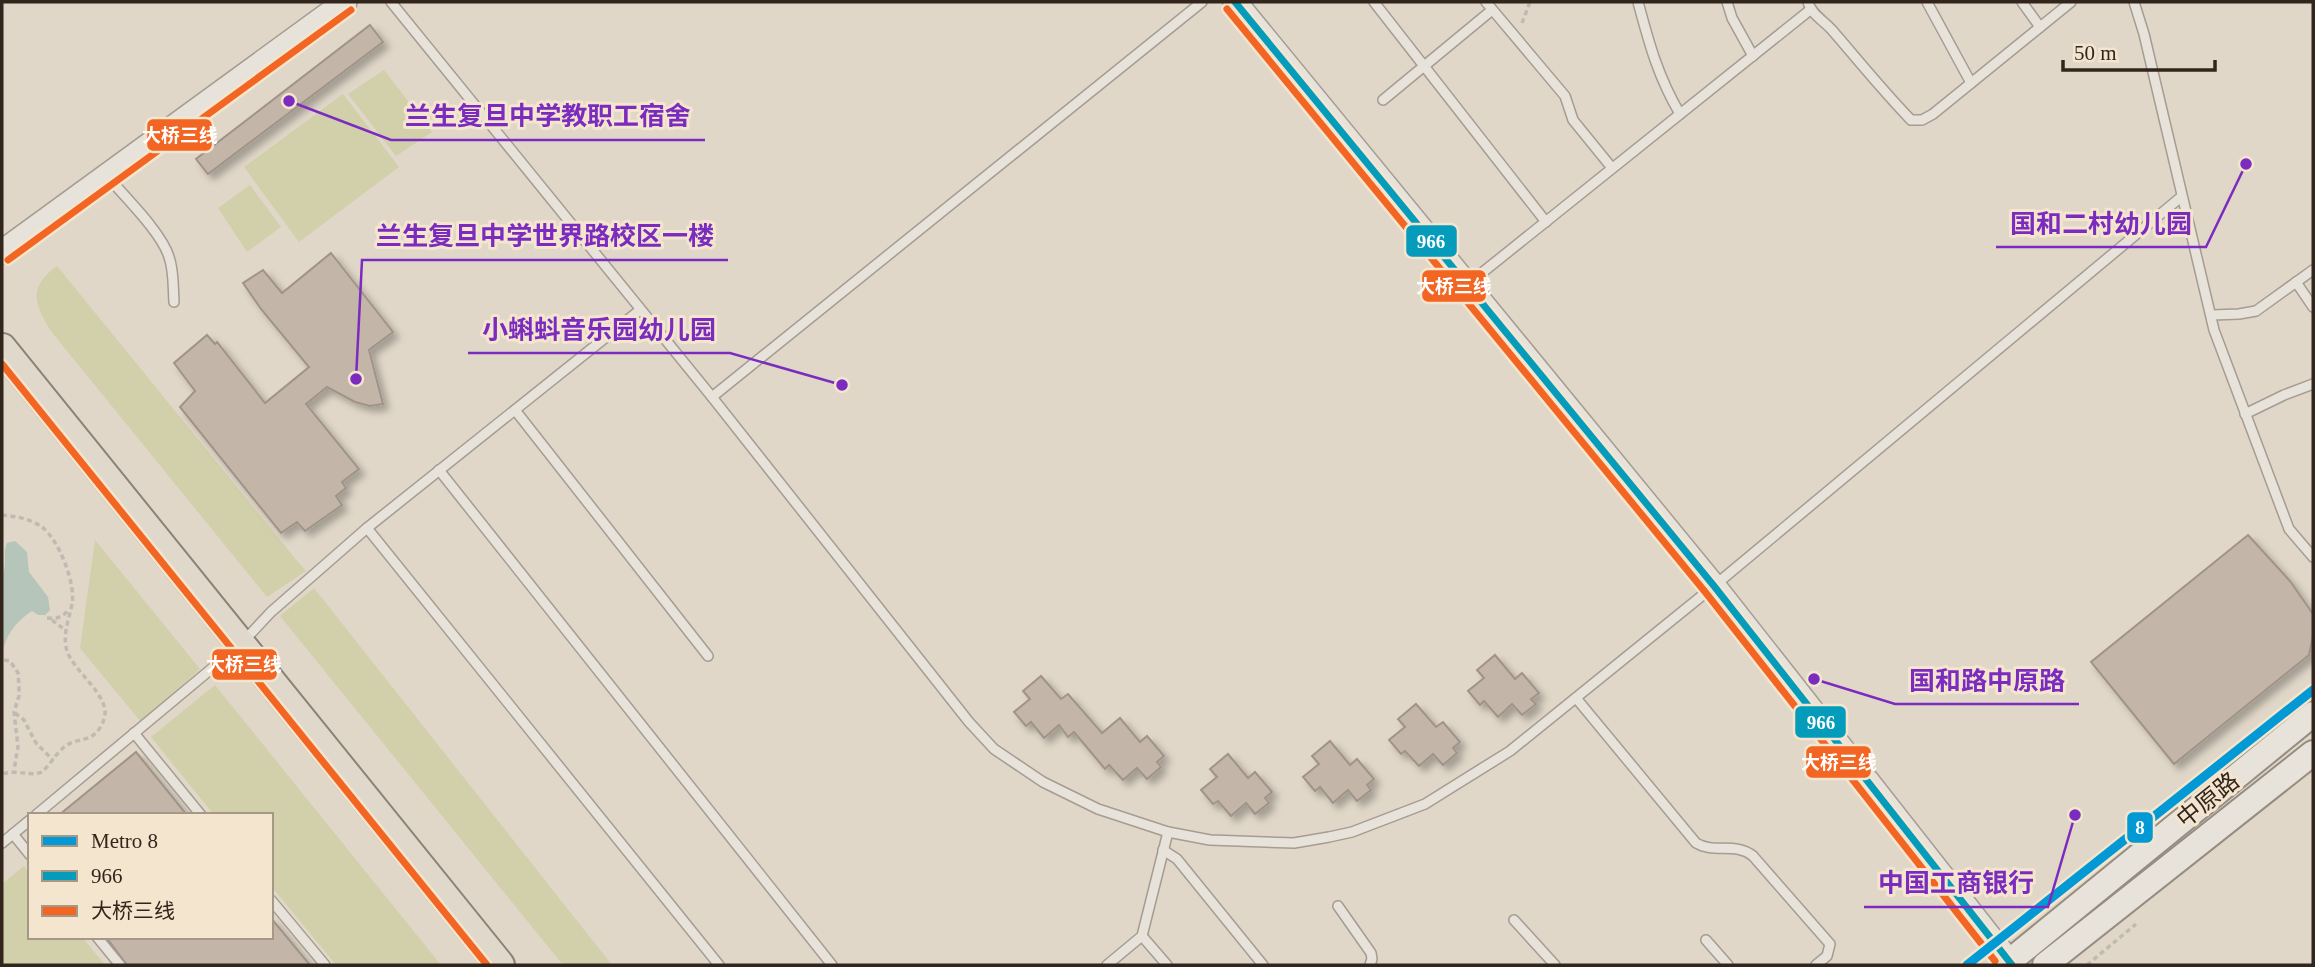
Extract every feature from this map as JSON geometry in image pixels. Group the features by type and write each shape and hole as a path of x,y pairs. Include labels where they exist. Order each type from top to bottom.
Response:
{"main road":[{"path":"2,348 500,965"},
{"name":"中原路","path":"2009,964 2313,714"},
{"name":"中原路","path":"2045,965 2313,752"}],"street":[{"path":"2,252 345,2"},
{"path":"1235,2 1714,586 2009,964"}],"lane":[{"path":"391,2 712,397 969,722 994,749 1043,782 1087,803 1168,832 1210,840 1294,843 1352,832 1425,804 1510,751 1714,586 2181,197"},
{"path":"712,397 1202,2"},
{"path":"1374,2 1546,222"},
{"path":"1638,2 1652,57 1680,114"},
{"path":"1727,2 1731,18 1752,55"},
{"path":"1927,2 1971,83"},
{"path":"2022,2 2040,27"},
{"path":"1468,285 1809,6 1911,120 1922,120 1933,114 2071,2"},
{"path":"2134,2 2144,34 2214,330 2289,529 2313,557"},
{"path":"1383,100 1489,6 1565,96 1573,120 1612,168"},
{"path":"106,176 166,249 173,274 174,302"},
{"path":"2212,315 2256,311 2313,270"},
{"path":"2296,282 2313,307"},
{"path":"38,813 240,645 271,612 367,528 640,310"},
{"path":"2245,414 2313,384"},
{"path":"515,410 709,656"},
{"path":"439,470 832,965"},
{"path":"367,528 719,965"},
{"path":"1576,698 1696,843 1709,848 1740,848 1753,856 1830,944 1827,956 1816,965"},
{"path":"134,733 199,813"},
{"path":"2,843 28,822"},
{"path":"1107,965 1142,936 1168,832"},
{"path":"13,834 28,853"},
{"path":"1163,850 1177,859 1263,965"},
{"path":"273,902 325,965"},
{"path":"1338,906 1368,946 1372,959 1370,965"},
{"path":"1514,920 1555,965"},
{"path":"1142,936 1167,965"},
{"path":"99,939 120,965"},
{"path":"1706,940 1728,965"}],"path":[{"path":"1516,38 1530,2"},
{"path":"2,515 25,519 41,526 62,556 72,585 66,631 68,652 102,699 106,716 93,736 82,741 72,741 43,772 36,774 14,770 2,774"},
{"path":"66,631 64,627 47,618 62,617 71,608"},
{"path":"4,660 10,661 18,673 19,696 14,712 18,747 14,770"},
{"path":"14,712 23,720 36,743 53,760"}],"shaded area":[{"path":"384,70 432,132 396,156 348,94"},
{"path":"343,94 399,167 299,242 244,167"},
{"path":"250,185 281,227 247,252 218,208"},
{"path":"57,266 306,571 267,597 50,330 40,312 37,296 41,281"},
{"path":"95,540 200,669 141,722 80,648"},
{"path":"15,541 27,552 29,572 48,597 50,610 45,615 32,611 21,620 9,635 2,654 2,576 7,543"},
{"path":"314,588 612,965 563,965 280,616"},
{"path":"215,685 441,965 336,965 273,888 273,813 212,813 151,737"},
{"path":"24,866 28,871 28,939 84,939 105,965 2,965 2,884"}],"building":[{"path":"370,25 383,42 208,174 196,159"},
{"path":"331,253 393,332 369,350 383,404 370,406 355,402 327,387 306,404 359,469 342,482 346,488 336,496 342,505 305,531 297,522 281,533 180,407 195,391 174,363 207,335 215,344 217,342 265,403 309,367 243,283 263,270 282,293"},
{"path":"2248,535 2290,581 2313,614 2313,636 2309,655 2174,764 2091,662"},
{"path":"1495,655 1515,679 1522,673 1539,693 1531,699 1536,704 1522,715 1512,704 1498,717 1484,701 1480,705 1468,691 1484,678 1477,670"},
{"path":"1041,676 1061,699 1068,694 1102,733 1120,718 1140,742 1147,736 1164,756 1157,762 1161,767 1147,779 1137,768 1123,780 1109,765 1105,769 1074,732 1068,737 1059,725 1044,738 1031,722 1026,726 1014,712 1030,699 1023,691"},
{"path":"1416,704 1436,727 1443,722 1460,742 1453,748 1457,753 1443,765 1433,754 1419,766 1405,751 1401,754 1389,740 1405,727 1398,719"},
{"path":"1330,741 1350,765 1357,759 1374,779 1367,785 1371,790 1357,801 1348,790 1333,803 1320,787 1315,791 1303,777 1319,764 1312,756"},
{"path":"136,752 185,813 61,813"},
{"path":"1228,754 1248,778 1255,772 1272,792 1265,798 1269,803 1255,814 1246,803 1231,816 1218,801 1213,804 1201,790 1217,777 1210,769"},
{"path":"273,920 310,965 127,965 108,939 273,939"}],"metro line":[{"name":"8","path":"1967,965 2313,690"}],"transit line":[{"name":"966","path":"1235,2 1714,586 2012,965"},
{"name":"大桥三线","path":"1227,9 1706,593 1995,961"},
{"name":"大桥三线","path":"8,260 351,10"},
{"name":"大桥三线","path":"2,364 487,965"}],"place":[{"name":"兰生复旦中学教职工宿舍","path":"289,101"},
{"name":"国和二村幼儿园","path":"2246,164"},
{"name":"兰生复旦中学世界路校区一楼","path":"356,379"},
{"name":"小蝌蚪音乐园幼儿园","path":"842,385"},
{"name":"国和路中原路","path":"1814,679"},
{"name":"中国工商银行","path":"2075,815"}]}
